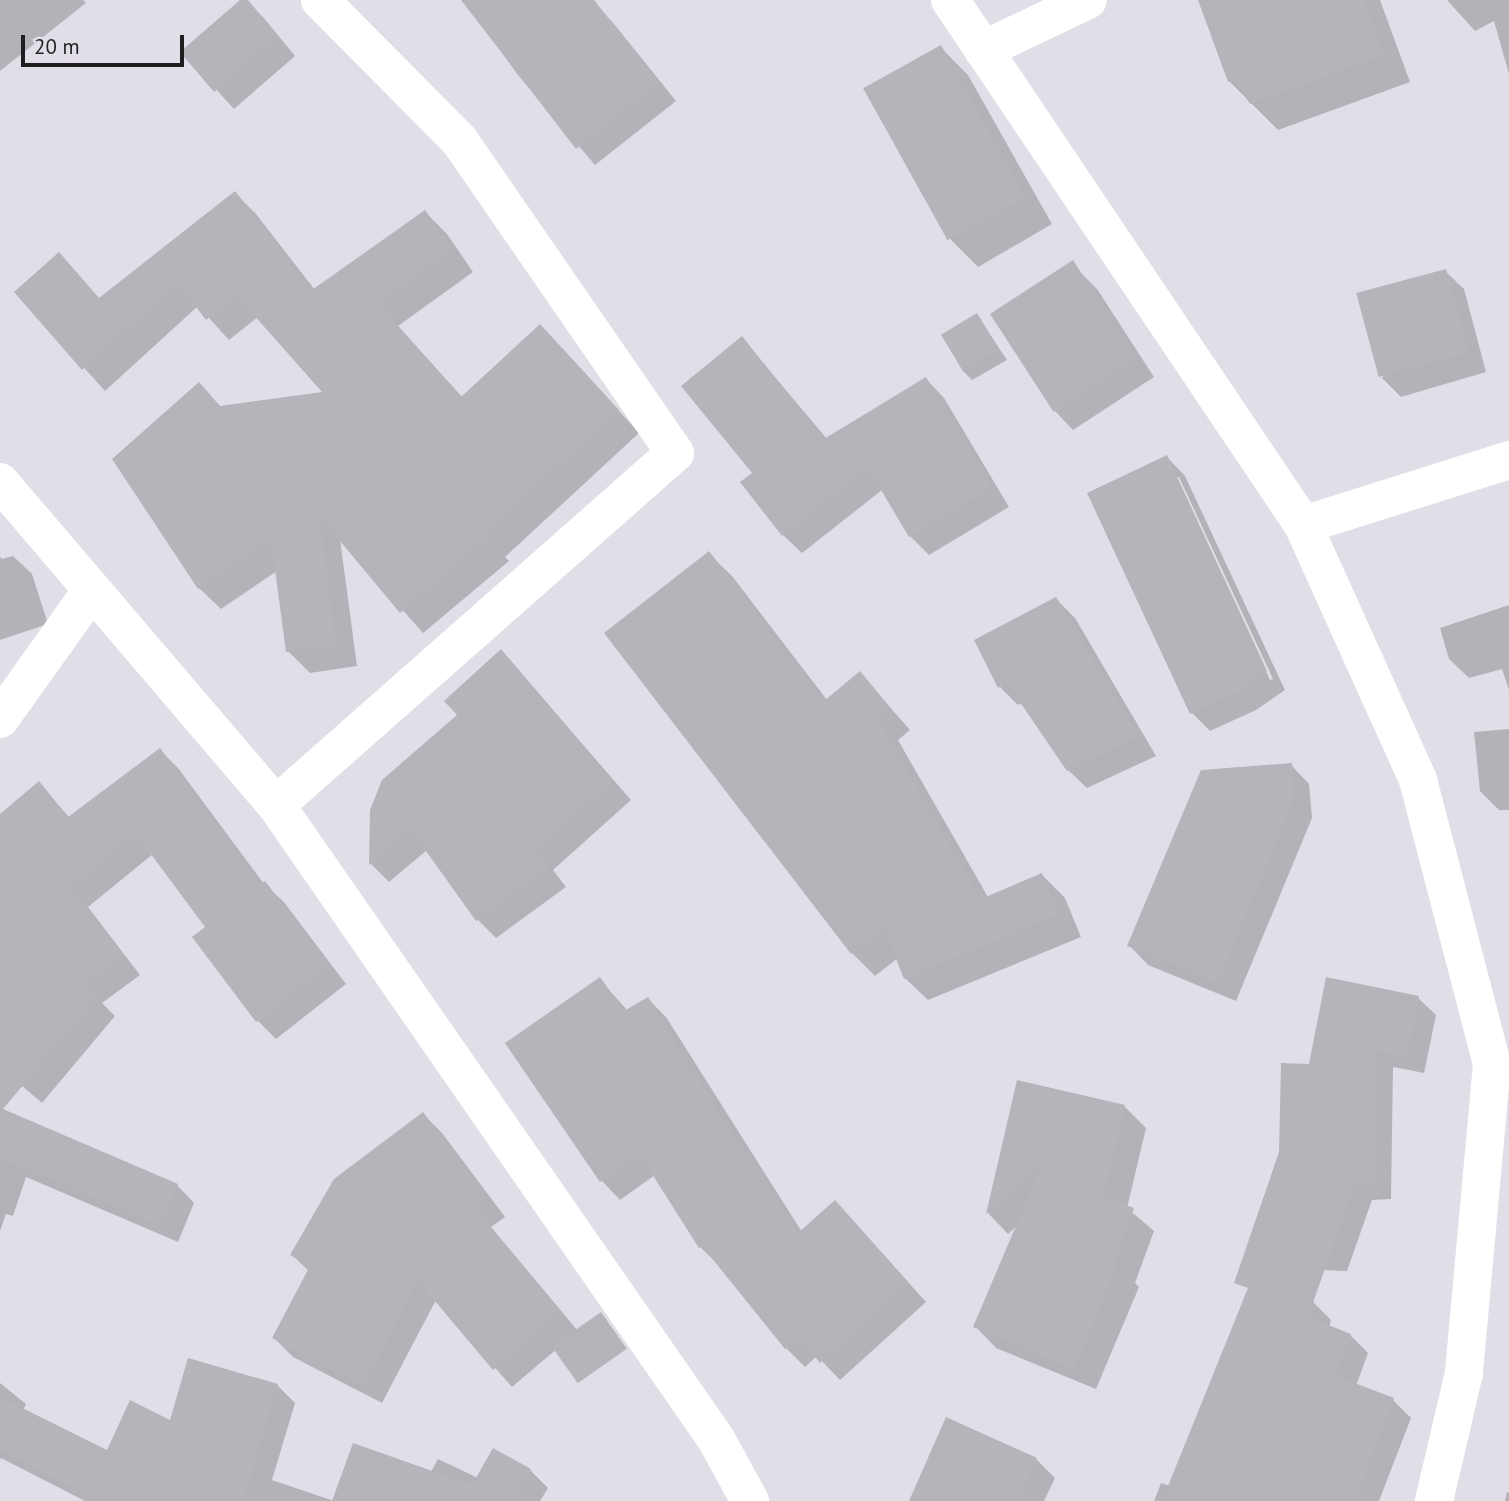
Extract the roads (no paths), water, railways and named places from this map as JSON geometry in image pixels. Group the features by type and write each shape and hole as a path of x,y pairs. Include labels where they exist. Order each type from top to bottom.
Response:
{"street":[{"path":"275,806 675,453 460,141 320,0"},
{"path":"950,0 1303,525 1418,780 1492,1064 1464,1373 1434,1501"},
{"path":"983,50 1088,0"},
{"path":"1303,525 1509,460"},
{"path":"0,482 275,806 716,1439 750,1501"},
{"path":"0,719 92,590"}]}
